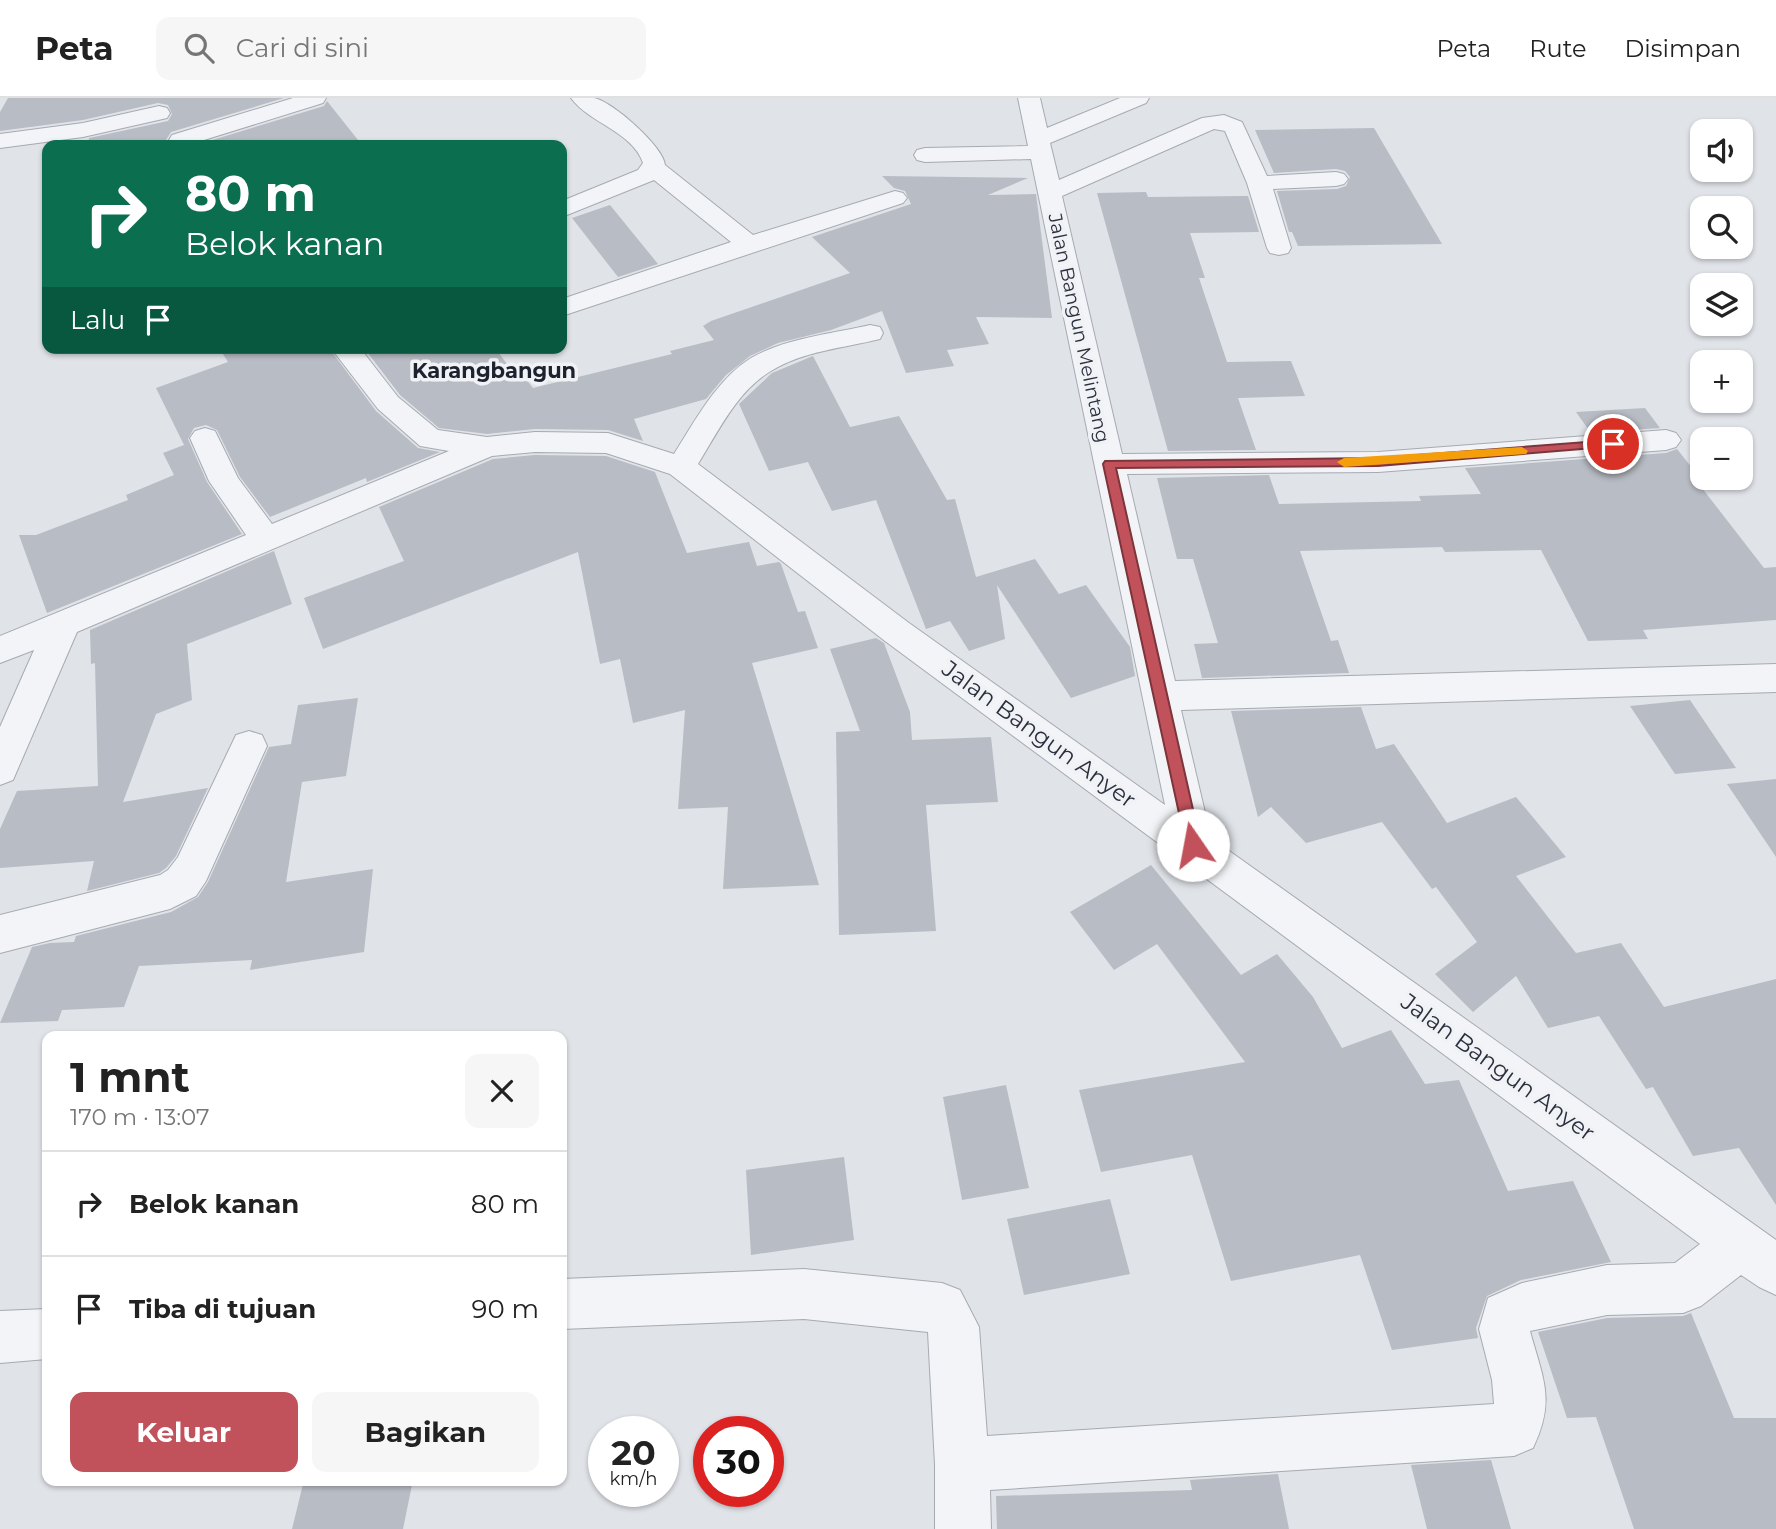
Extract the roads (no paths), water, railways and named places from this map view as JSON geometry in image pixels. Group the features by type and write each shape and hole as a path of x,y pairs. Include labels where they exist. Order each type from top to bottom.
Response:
{"street":[{"path":"192,140 315,98"},
{"path":"567,208 646,175 653,167 654,159 645,147 582,98"},
{"name":"Jalan Bangun Melintang","path":"1028,98 1193,845"},
{"path":"925,155 1039,146 1138,98"},
{"path":"0,141 83,130 158,103 181,140"},
{"path":"1049,193 1217,122 1234,127 1259,183 1279,248"},
{"path":"653,167 749,244"},
{"path":"1259,183 1336,179"},
{"path":"567,306 895,198"},
{"path":"681,467 740,382 759,365 780,355 870,333"},
{"name":"Jalan Bangun Anyer","path":"350,354 388,403 430,439 487,447 535,442 608,443 681,467 897,632 1758,1257"},
{"path":"205,438 224,481 266,539"},
{"path":"1109,464 1378,462 1666,440"},
{"path":"0,650 487,447"},
{"path":"0,769 62,624"},
{"path":"1160,696 1776,678"},
{"path":"0,934 170,891 182,883 192,869 249,746"},
{"path":"962,1465 1514,1429 1519,1422 1522,1407 1504,1329 1506,1316 1522,1308 1607,1290 1683,1288 1758,1257"},
{"path":"567,1304 804,1294 942,1308 954,1327 963,1529"},
{"path":"0,1337 42,1334"}],"district":[{"name":"Karangbangun","path":"494,370"}]}
